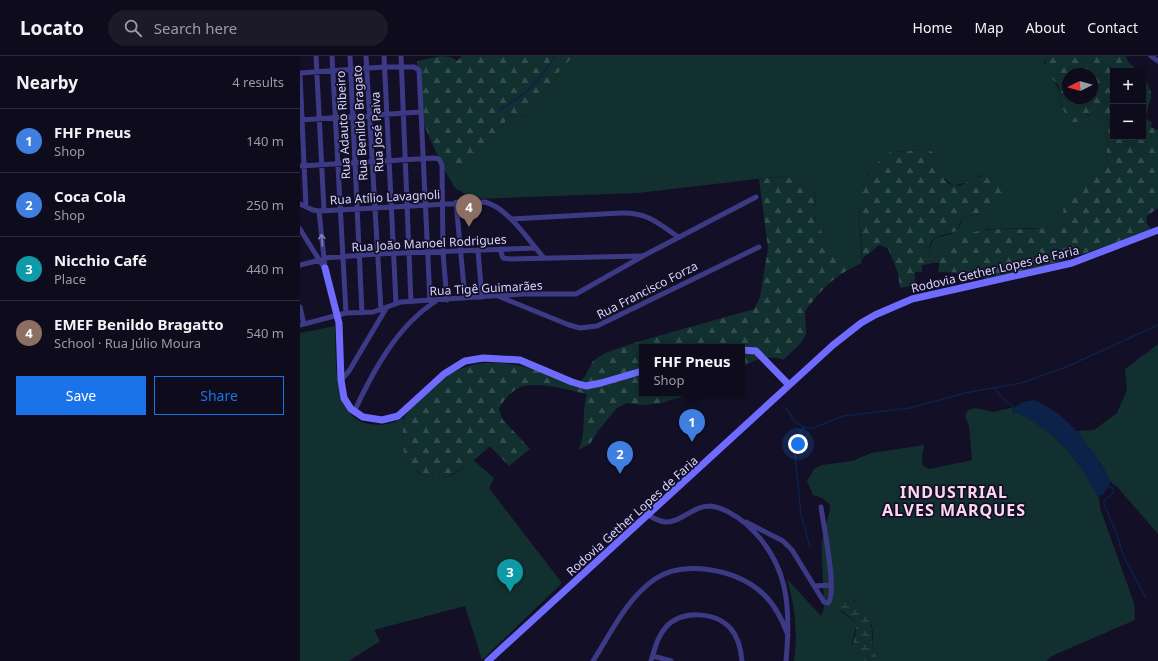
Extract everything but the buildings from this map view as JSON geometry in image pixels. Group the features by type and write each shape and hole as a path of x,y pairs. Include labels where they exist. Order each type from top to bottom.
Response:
{"street":[{"path":"316,56 321,165 322,259"},
{"path":"332,56 346,313"},
{"name":"Rua Adauto Ribeiro","path":"350,56 351,117 355,163 362,313"},
{"name":"Rua Benildo Bragato","path":"366,56 381,310"},
{"name":"Rua José Paiva","path":"384,56 396,303"},
{"path":"401,56 411,302"},
{"path":"1151,56 1158,60"},
{"path":"306,207 302,166 300,74 384,67 416,68 420,73 424,205 430,301"},
{"path":"301,120 421,112"},
{"path":"302,166 422,158 439,159 442,165 443,253 447,300"},
{"name":"Rua Tigê Guimarães","path":"302,325 346,313 362,313 381,310 396,303 523,294 576,294 678,237 756,197"},
{"name":"Rua Atílio Lavagnoli","path":"300,204 306,207 322,210 479,201 489,203 510,219 544,258"},
{"path":"456,202 465,298"},
{"path":"510,219 621,213 638,214 654,220 678,237"},
{"path":"300,229 322,259 338,316 341,380 344,398 354,412 369,419 382,420 396,418 444,374 465,362 482,358 520,360 572,382 586,386 639,372"},
{"name":"Rodovia Gether Lopes de Faria","path":"488,661 833,345 861,323 900,303 926,295 1072,263 1158,230"},
{"name":"Rua Francisco Forza","path":"497,296 569,325 580,328 597,326 759,247"},
{"name":"Rua João Manoel Rodrigues","path":"300,266 322,259 343,256 536,248"},
{"path":"500,249 501,256 506,259 643,256"},
{"path":"478,251 482,297"},
{"path":"354,412 395,340 409,323 437,301"},
{"path":"341,380 349,371 388,306"},
{"path":"300,308 302,325"},
{"path":"745,350 751,350 760,354 789,386"},
{"path":"648,515 662,521 670,522 699,508 712,506 740,518 783,541 799,559 824,602 827,603 830,601 831,570 820,507"},
{"path":"740,518 765,544 778,569 787,603 788,635 786,661"},
{"path":"593,661 636,595 655,579 677,570 703,569 735,576 761,592 770,602 779,615 788,635"},
{"path":"814,586 831,585"},
{"path":"671,661 652,658 658,639 667,626 690,615 701,615 717,620 731,630 739,644 742,661"}],"green space":[{"path":"441,56 451,57 457,61 462,56 574,56 560,70 547,91 528,115 519,117 510,115 477,162 467,166 441,164 423,122 417,61"},
{"path":"574,56 1047,56 1044,63 1062,95 1058,100 1070,122 1092,114 1102,114 1107,116 1109,121 1106,165 1097,172 1064,213 1063,221 1057,226 1046,228 987,229 938,263 930,263 929,256 931,244 935,238 951,234 959,227 963,217 981,214 982,175 964,183 953,185 942,177 939,158 927,148 924,150 890,152 868,174 859,212 862,263 850,269 840,252 826,239 816,222 816,185 804,187 792,179 784,176 638,193 474,199 455,188 441,164 467,166 489,143 510,115 519,117 528,115 547,91 560,70"},
{"path":"1047,56 1126,56 1128,62 1135,68 1110,68 1110,140 1146,140 1146,118 1152,123 1151,127 1158,130 1158,208 1147,216 1146,222 1151,229 1110,245 1048,265 1006,275 985,279 974,273 938,272 940,256 954,242 964,235 989,230 1043,228 1063,221 1064,196 1082,180 1106,165 1109,121 1107,116 1087,114 1081,122 1070,122 1058,100 1062,95 1058,85 1044,70"},
{"path":"1146,80 1151,95 1146,118"},
{"path":"927,148 939,159 943,177 948,183 960,186 974,178 998,173 1002,175 1003,195 990,212 963,217 956,231 934,238 929,250 931,264 922,265 922,272 915,272 915,285 900,288 898,273 888,248 879,245 862,259 860,201 862,188 867,176 876,164 890,152 924,150"},
{"path":"784,176 792,179 804,187 816,185 816,222 826,239 840,252 850,269 830,282 805,311 806,334 801,343 783,360 777,358 762,358 745,366 745,344 639,344 639,396 684,396 662,403 643,405 627,403 617,408 598,431 590,444 579,449 583,435 584,408 587,394 548,386 524,386 516,389 509,395 499,409 503,420 530,449 509,466 490,446 474,460 471,458 460,470 446,477 431,478 424,475 408,462 403,445 405,417 412,408 440,381 458,370 477,364 496,363 515,365 535,370 576,385 584,378 593,361 605,353 637,342 754,309 760,297 768,248 759,179"},
{"path":"335,326 338,384 342,398 348,410 356,419 369,424 387,424 404,418 403,438 407,459 423,474 431,478 453,475 466,465 471,458 494,478 489,488 562,583 482,660 465,606 374,630 380,641 349,661 300,661 300,333"},
{"path":"1158,344 1158,534 1119,489 1111,482 1101,464 1076,431 1094,430 1117,413 1127,390 1125,369"},
{"path":"1014,407 1012,412 1024,416 1050,433 1085,472 1093,485 1099,498 1100,508 1134,603 1135,620 1054,655 1046,661 879,661 873,645 873,634 870,620 866,614 853,600 838,600 841,612 855,621 852,650 865,661 794,661 796,640 795,620 787,579 821,616 824,608 822,541 830,505 822,498 813,495 807,481 814,469 822,465 852,461 871,453 924,445 922,457 923,466 930,469 972,460 969,426 965,416 968,410 975,408 994,412"},
{"path":"842,595 856,603 870,620 873,647 879,661 865,661 852,650 856,631 855,621 839,609 838,600"}],"water":[{"path":"1035,400 1060,415 1089,446 1111,482 1103,495 1098,496 1078,464 1053,436 1027,418 1012,412 1016,406"}],"waterway":[{"path":"499,110 525,93 543,74 555,56"},
{"path":"786,408 795,422 806,428 813,428 843,416 910,408 965,393 1021,383 1066,367 1158,325"},
{"path":"995,388 1002,398 1014,407"},
{"path":"804,427 796,437 794,444 801,515 810,547"},
{"path":"1107,486 1113,488 1114,492 1104,501 1104,504 1117,535 1123,555 1146,598"}],"place":[{"name":"EMEF Benildo Bragatto","path":"469,227"},
{"name":"FHF Pneus","path":"692,442"},
{"name":"Coca Cola","path":"620,474"},
{"name":"Nicchio Café","path":"510,592"}],"district":[{"name":"INDUSTRIAL ALVES MARQUES","path":"954,501"}]}
